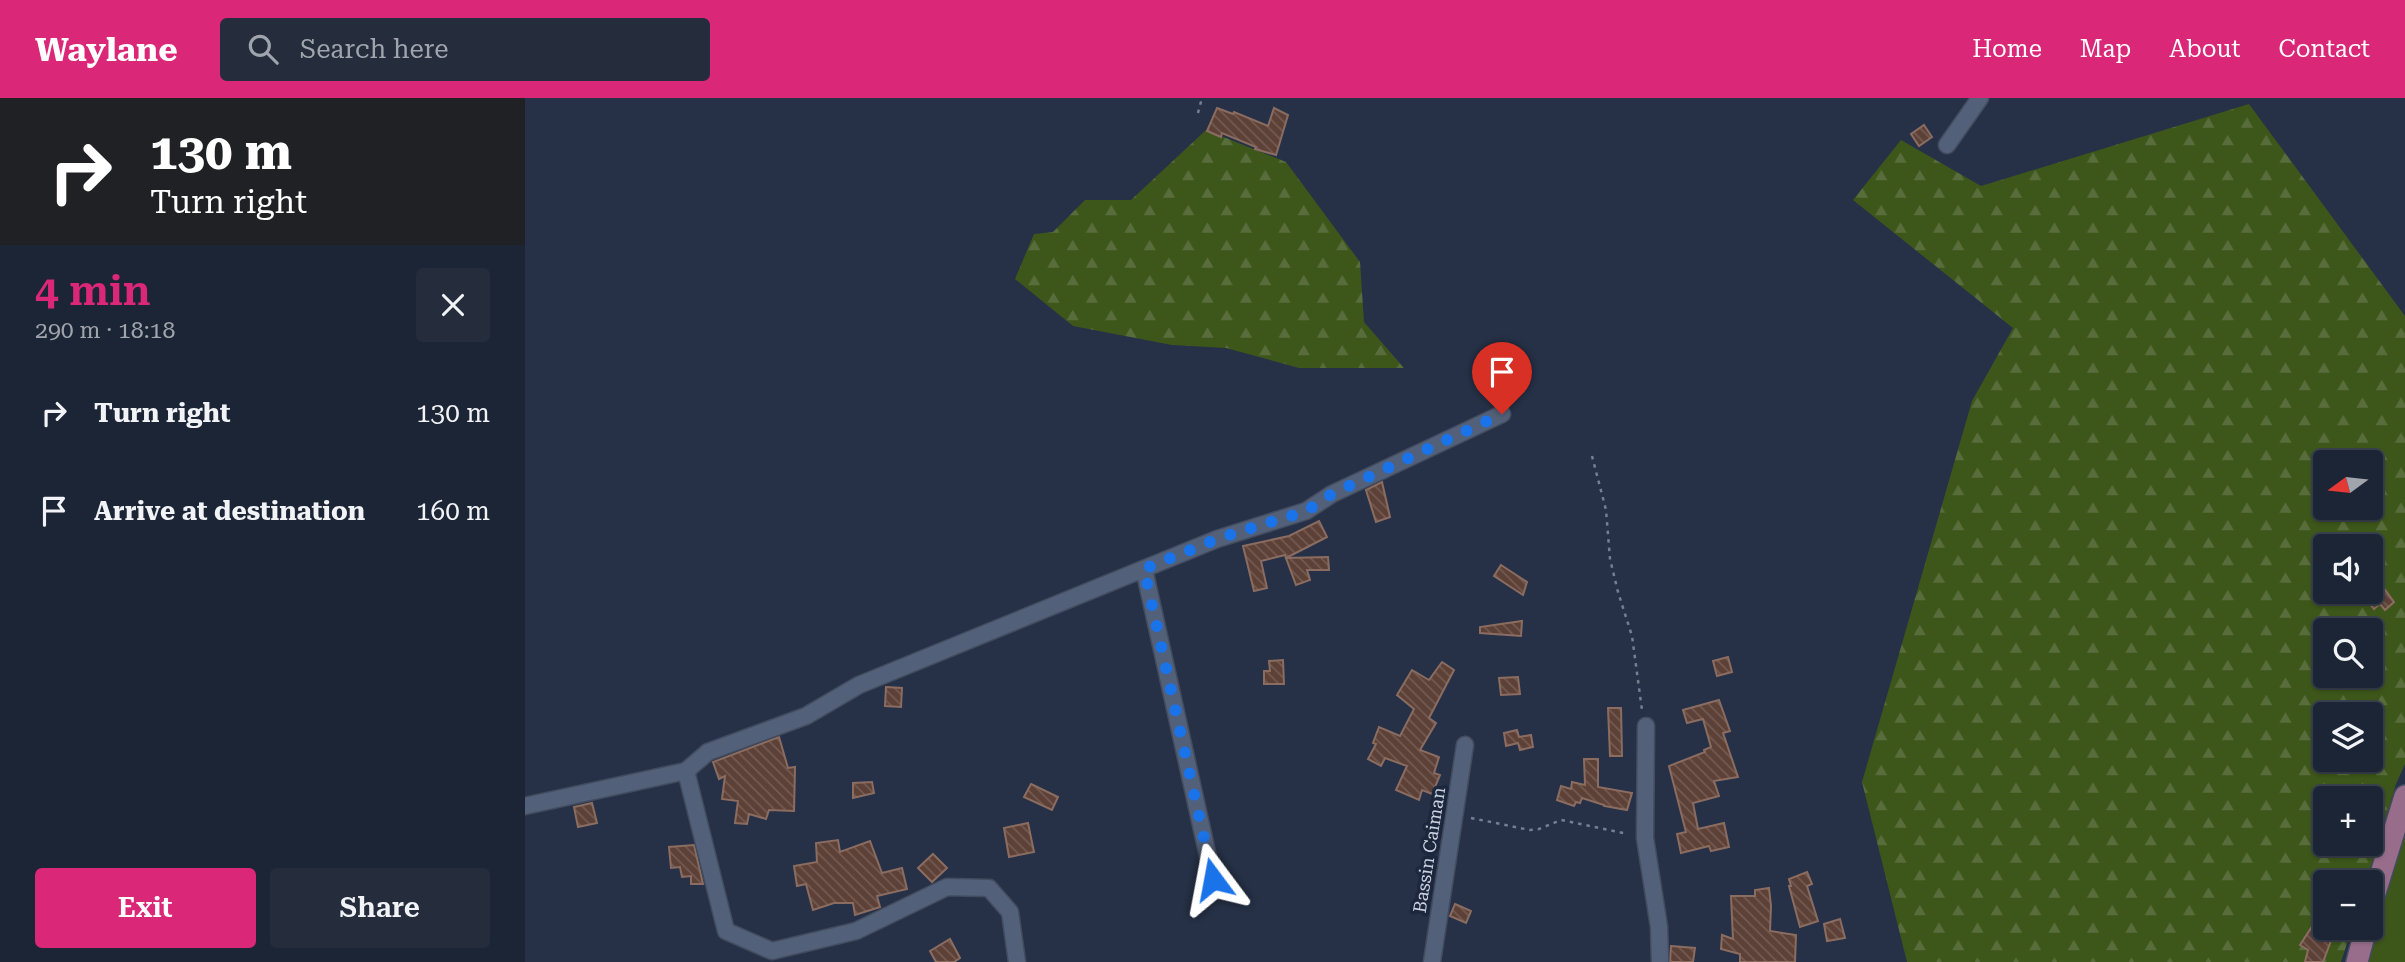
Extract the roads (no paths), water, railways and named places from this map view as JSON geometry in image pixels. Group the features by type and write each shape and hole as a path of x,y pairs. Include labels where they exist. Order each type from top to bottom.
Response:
{"main road":[{"path":"2382,870 2405,796"},
{"path":"2357,962 2363,940"}],"street":[{"path":"1947,145 1980,98"},
{"path":"525,806 686,771 708,752 806,716 859,685 1217,539 1306,511 1332,494 1502,414"},
{"path":"1144,569 1213,879"},
{"path":"1646,726 1645,838 1658,927 1660,962"},
{"name":"Bassin Caiman","path":"1432,962 1465,745"},
{"path":"686,771 726,931 772,951 856,931 947,887 989,888 1010,912 1017,962"}]}
